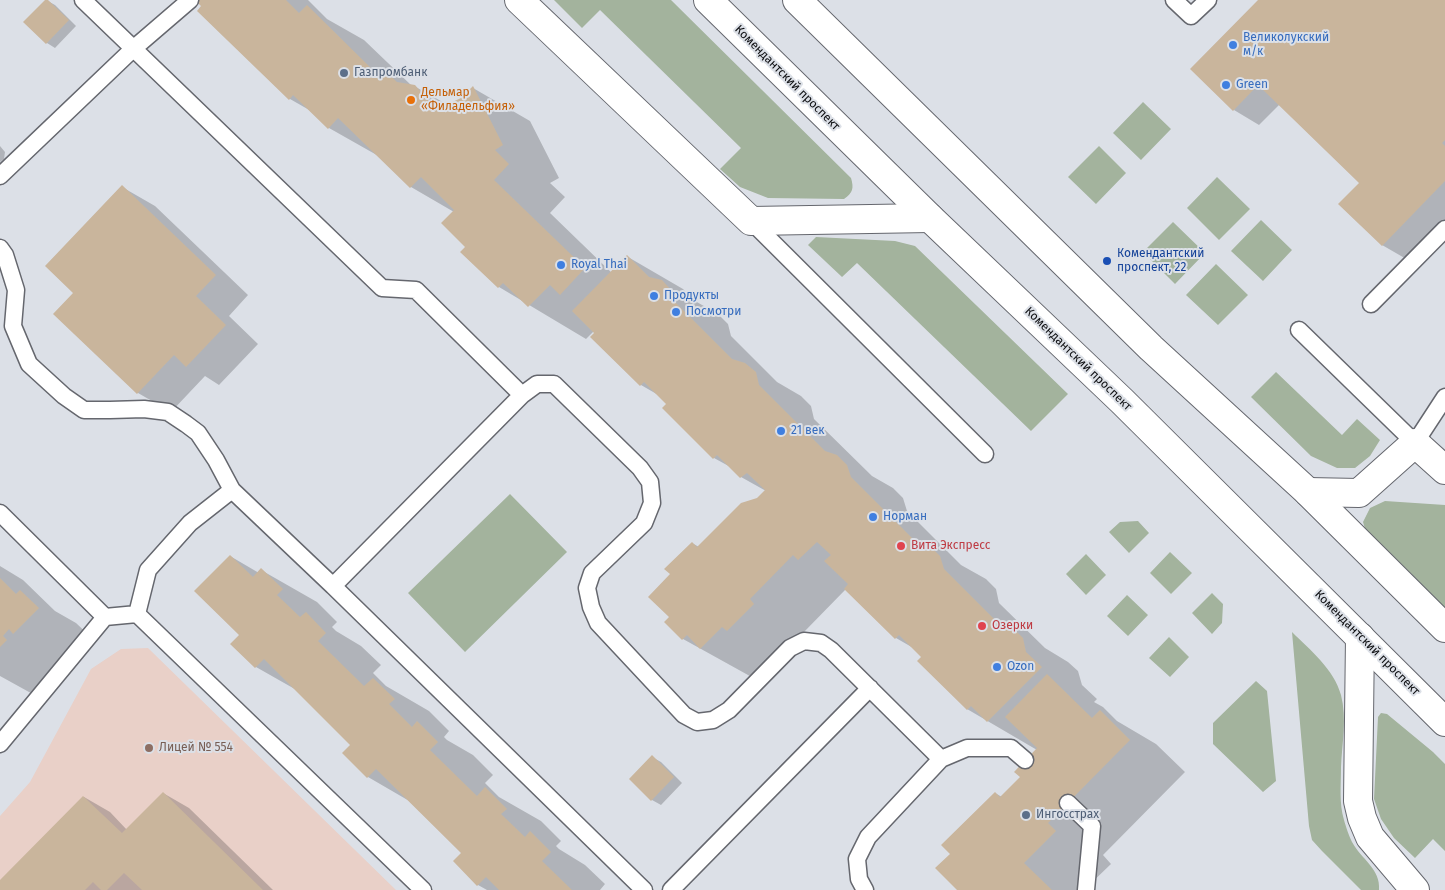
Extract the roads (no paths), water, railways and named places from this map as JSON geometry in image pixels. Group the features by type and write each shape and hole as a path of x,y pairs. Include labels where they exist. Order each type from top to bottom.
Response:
{"main road":[{"path":"519,0 751,221 930,218"},
{"name":"Комендантский проспект","path":"708,0 930,218 1122,401 1445,722"},
{"path":"797,0 1151,348 1308,492 1445,628"},
{"path":"1308,492 1359,493 1415,443 1445,470"},
{"path":"1360,636 1358,801 1362,818 1370,837 1411,889"}],"lane":[{"path":"84,0 382,288 416,290 522,395"},
{"path":"0,176 133,49 190,0"},
{"path":"1174,0 1191,16 1208,0"},
{"path":"751,221 985,454"},
{"path":"1371,304 1445,229"},
{"path":"0,248 5,255 16,290 13,326 29,364 64,396 84,410 144,409 168,412 198,433 216,460 232,490 644,890"},
{"path":"1298,330 1415,443 1445,397"},
{"path":"333,586 522,395 537,384 554,384 640,468 650,482 652,503 644,523 592,573 587,588 591,607 598,623 684,715 697,722 713,720 728,710 790,648 804,641 821,643 831,650 941,759"},
{"path":"137,614 148,570 190,523 232,490"},
{"path":"0,513 105,616"},
{"path":"0,744 105,616 137,614 423,890"},
{"path":"671,890 870,688"},
{"path":"865,890 859,879 857,859 868,837 941,759 967,748 1011,748 1026,760"},
{"path":"1068,803 1092,826 1086,890"}],"place":[{"name":"Великолукский м/к","path":"1233,45"},
{"name":"Газпромбанк","path":"344,73"},
{"name":"Green","path":"1226,85"},
{"name":"Дельмар «Филадельфия»","path":"411,100"},
{"name":"Комендантский проспект, 22","path":"1107,261"},
{"name":"Royal Thai","path":"561,265"},
{"name":"Продукты","path":"654,296"},
{"name":"Посмотри","path":"676,312"},
{"name":"21 век","path":"781,431"},
{"name":"Норман","path":"873,517"},
{"name":"Вита Экспресс","path":"901,546"},
{"name":"Озерки","path":"982,626"},
{"name":"Ozon","path":"997,667"},
{"name":"Лицей № 554","path":"149,748"},
{"name":"Ингосстрах","path":"1026,815"}]}
